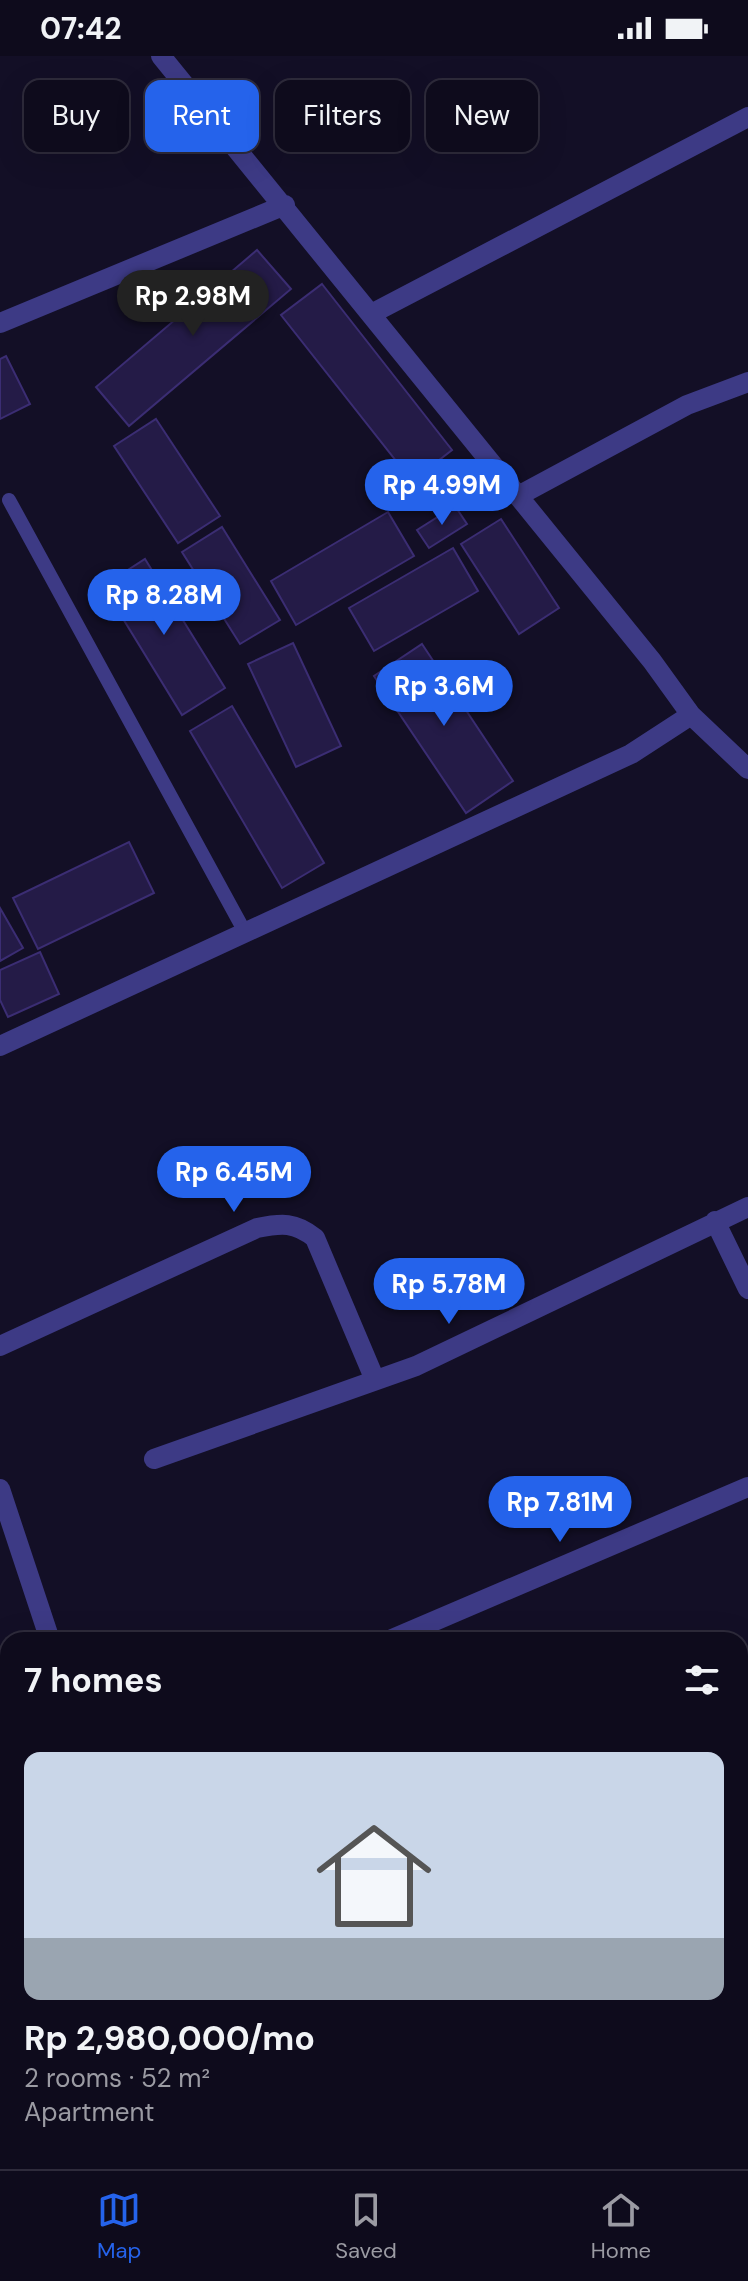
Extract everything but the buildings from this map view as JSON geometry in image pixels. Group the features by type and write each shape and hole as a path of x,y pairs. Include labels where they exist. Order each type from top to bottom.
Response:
{"street":[{"path":"166,58 652,661 691,715 748,769"},
{"path":"371,314 748,117"},
{"path":"0,323 285,205"},
{"path":"518,496 687,405 748,382"},
{"path":"0,1046 631,754 691,715"},
{"path":"154,1459 416,1366 748,1207"},
{"path":"715,1221 748,1289"},
{"path":"0,1346 257,1228 282,1223 299,1226 315,1238 375,1380"},
{"path":"409,1632 748,1487"},
{"path":"0,1489 47,1632"}],"lane":[{"path":"9,500 246,934"}]}
